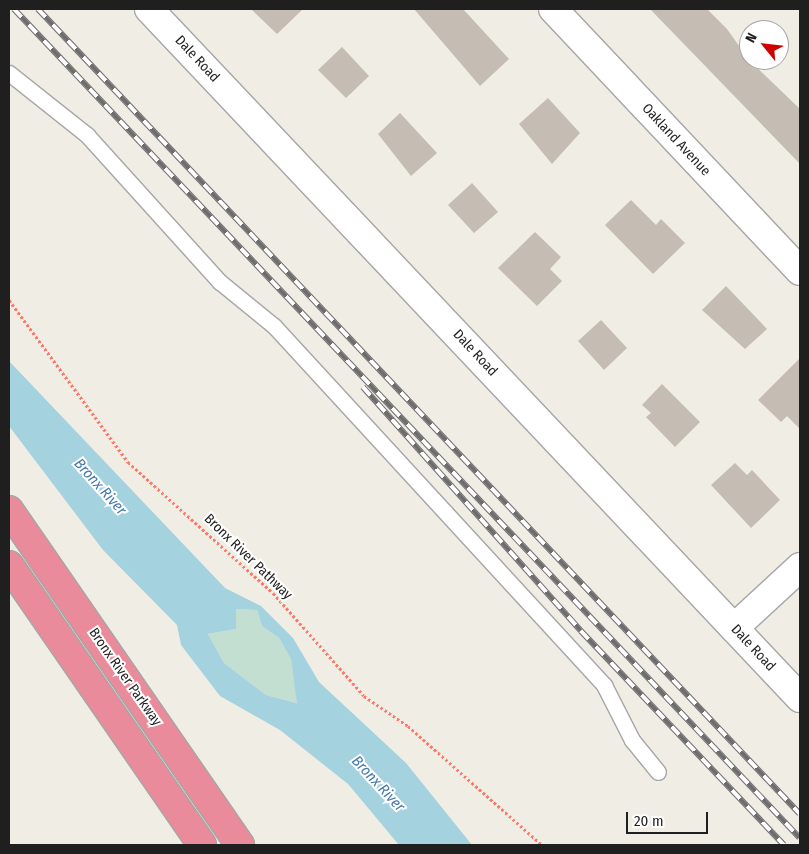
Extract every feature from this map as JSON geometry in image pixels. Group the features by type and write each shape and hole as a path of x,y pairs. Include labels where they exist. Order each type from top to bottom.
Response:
{"highway":[{"name":"Bronx River Parkway","path":"9,510 240,845"},
{"path":"9,565 202,845"}],"street":[{"name":"Dale Road","path":"150,9 800,698"},
{"name":"Oakland Avenue","path":"553,9 800,271"},
{"path":"734,628 800,567"}],"lane":[{"path":"9,73 87,135 220,282 274,326 604,685 632,740 658,772"}],"path":[{"name":"Bronx River Pathway","path":"9,300 128,462 273,593 364,696 408,726 542,845"}],"green space":[{"path":"236,609 257,610 262,626 279,638 291,659 298,703 266,695 224,663 208,634 236,629"}],"water":[{"name":"Bronx River","path":"9,361 225,588 261,606 293,638 319,682 406,763 472,845 399,845 348,784 280,730 220,696 181,645 177,625 103,550 9,426","holes":["236,609 257,610 262,626 279,638 291,659 297,703 266,695 224,663 208,634 236,629"]}],"building":[{"path":"251,9 303,9 277,34"},
{"path":"414,9 463,9 509,59 480,86"},
{"path":"650,9 707,9 727,29 739,46 739,70 759,70 800,109 800,164"},
{"path":"342,47 369,76 346,98 318,70"},
{"path":"548,98 580,133 552,164 519,124"},
{"path":"400,113 437,153 411,176 378,134"},
{"path":"472,183 498,212 474,233 448,205"},
{"path":"631,200 656,225 661,219 685,243 653,274 605,225"},
{"path":"535,232 561,257 550,269 562,281 537,306 498,268"},
{"path":"726,286 767,329 745,349 702,310"},
{"path":"601,320 627,348 604,370 578,341"},
{"path":"800,358 800,429 787,416 781,422 758,400"},
{"path":"662,384 700,422 675,447 646,417 651,413 642,405"},
{"path":"735,463 747,475 752,470 780,500 751,528 711,485"}],"railway":[{"path":"14,9 800,838"},
{"path":"38,9 800,814"},
{"path":"363,387 581,631 784,845"}]}
